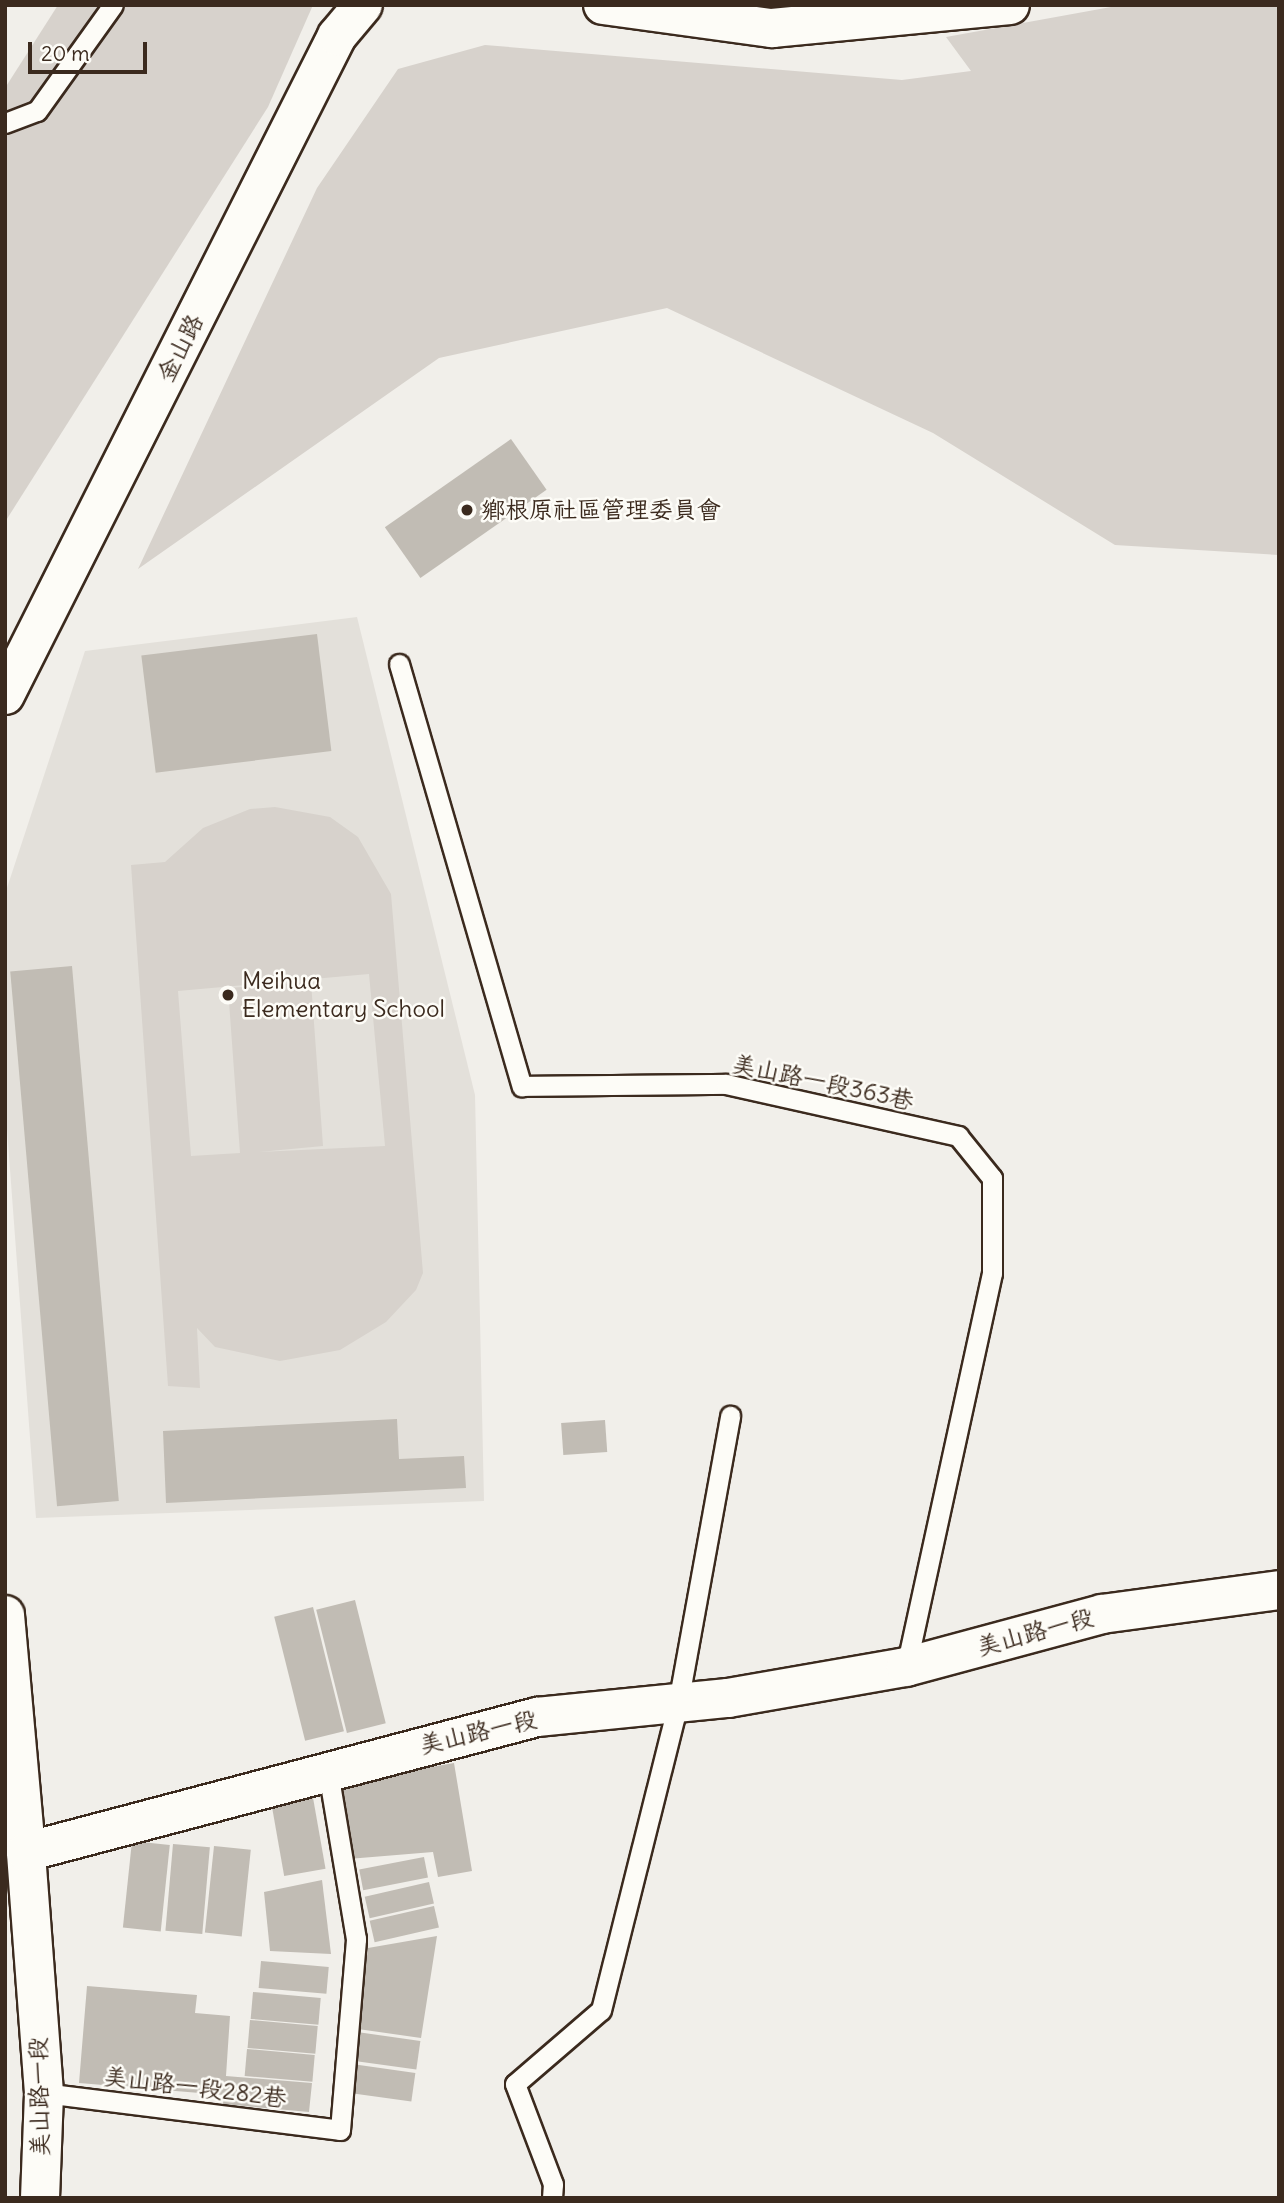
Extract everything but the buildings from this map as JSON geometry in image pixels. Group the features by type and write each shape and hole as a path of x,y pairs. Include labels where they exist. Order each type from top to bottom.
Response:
{"street":[{"name":"金山路","path":"5,695 334,21 363,5"},
{"path":"603,5 772,28 1010,5"},
{"name":"美山路一段","path":"40,2198 44,2093 16,1855 537,1717 678,1703 906,1667 1102,1614 1279,1590"},
{"path":"5,1615 16,1855"}],"lane":[{"path":"5,123 37,111 113,5"},
{"name":"美山路一段363巷","path":"399,664 522,1086 726,1084 958,1136 992,1178 992,1273 906,1667"},
{"path":"552,2198 553,2185 515,2084 601,2010 678,1703 730,1416"},
{"name":"美山路一段282巷","path":"44,2093 340,2130 356,1939 328,1772"}],"shaded area":[{"path":"58,5 313,5 268,107 5,522 5,88"},
{"path":"1122,5 1279,5 1279,555 1115,545 933,433 667,308 439,358 138,569 317,188 398,69 485,45 902,80 971,71 946,37"},
{"name":"Meihua Elementary School","path":"357,617 475,1095 484,1501 36,1518 5,1102 5,894 85,651"},
{"path":"275,807 330,817 358,837 391,894 423,1273 416,1290 386,1322 340,1350 280,1361 215,1347 197,1328 200,1388 168,1386 131,865 165,862 203,828 250,809","holes":["369,974 385,1146 259,1152 323,1146 311,982 228,988 240,1153 191,1156 178,991"]}],"place":[{"name":"鄉根原社區管理委員會","path":"467,510"},
{"name":"Meihua Elementary School","path":"228,995"}]}
